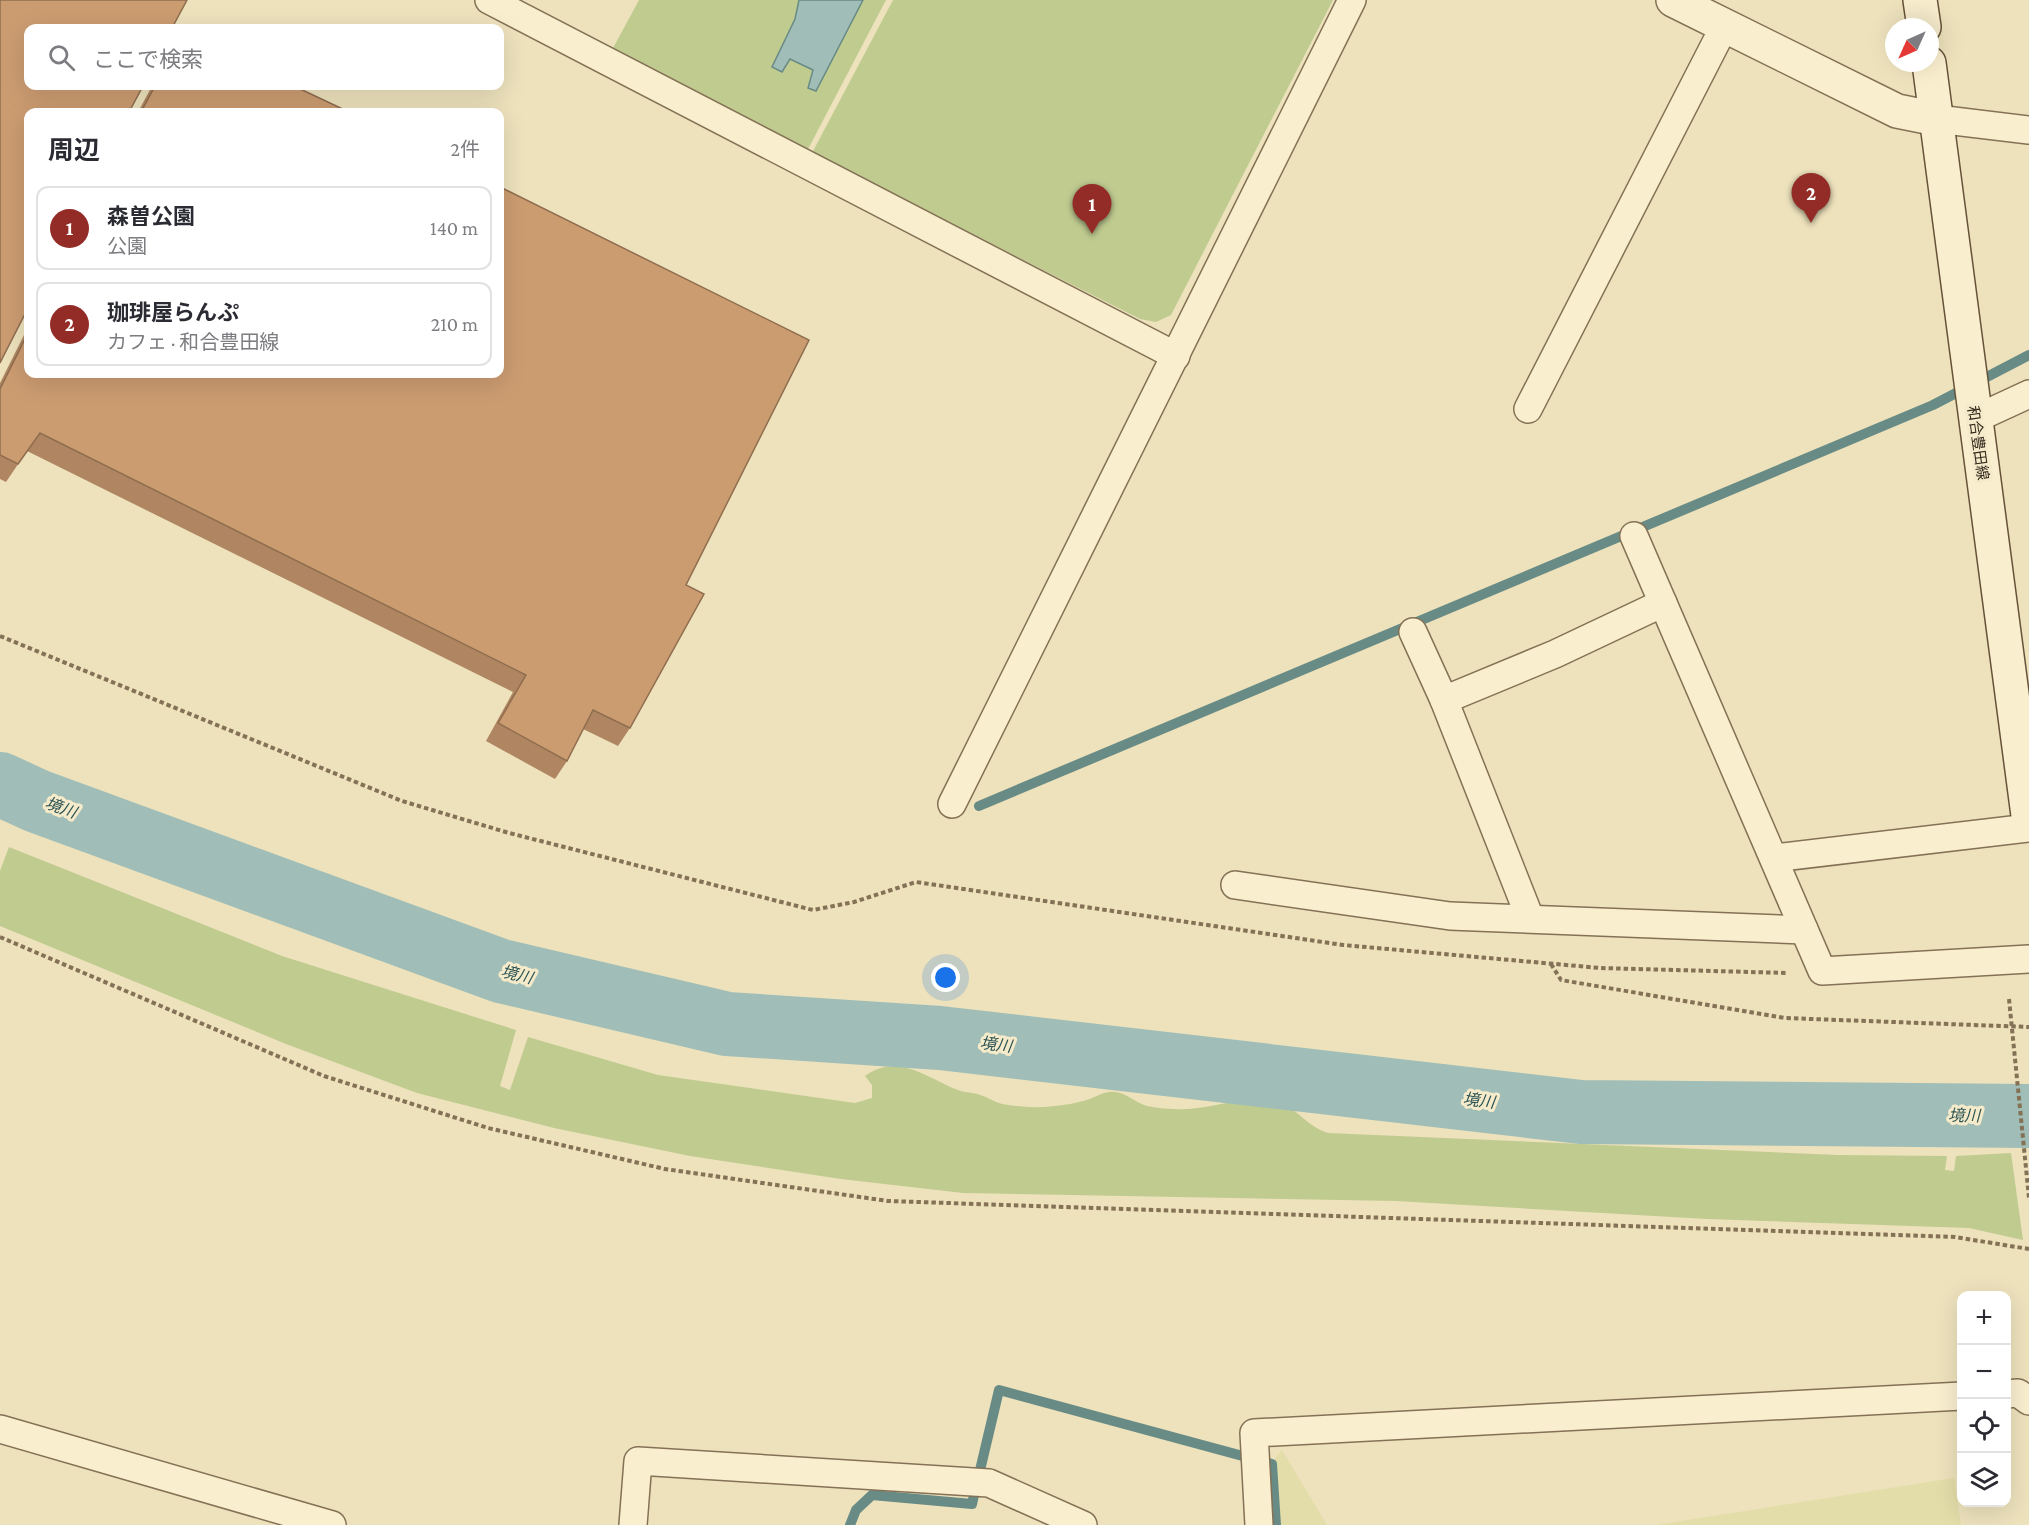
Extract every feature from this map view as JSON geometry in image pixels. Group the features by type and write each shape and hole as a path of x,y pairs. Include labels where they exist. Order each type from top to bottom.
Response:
{"main road":[{"path":"1673,0 1898,111 1937,119"},
{"path":"1920,0 1923,18"},
{"name":"和合豊田線","path":"1930,72 2029,823"}],"street":[{"path":"489,0 1176,356"},
{"path":"952,804 1352,0"},
{"path":"1528,409 1724,27"},
{"path":"1937,119 2029,130"},
{"path":"1975,418 2029,394"},
{"path":"1634,536 1822,971 2029,959"},
{"path":"1444,700 1555,654 1663,603"},
{"path":"1413,632 1444,700 1530,918"},
{"path":"1774,858 2029,828"},
{"path":"1235,885 1450,916 1804,930"},
{"path":"2011,1394 2018,1393 2029,1401"},
{"path":"1259,1525 1254,1433 1957,1396"},
{"path":"0,1429 332,1525"},
{"path":"633,1525 638,1461 988,1483 1083,1525"}],"path":[{"path":"0,636 402,801 509,833 813,910 854,902 916,882 1343,945 1550,963 1719,973 1822,971"},
{"path":"0,937 324,1076 488,1128 665,1169 888,1201 1955,1237 2029,1249"},
{"path":"1550,963 1561,980 1785,1018 2029,1027"},
{"path":"2009,999 2029,1198"}],"shaded area":[{"path":"1282,1450 1327,1525 1270,1525 1266,1470"},
{"path":"1954,1478 1961,1525 1656,1525"}],"green space":[{"path":"639,0 886,0 806,153 612,50"},
{"path":"893,0 1333,0 1171,315 1156,322 1140,319 812,153"},
{"path":"9,847 282,956 516,1030 500,1086 510,1090 528,1037 658,1075 855,1103 872,1098 872,1085 865,1076 877,1069 889,1066 924,1074 961,1091 977,1094 1002,1104 1022,1107 1063,1105 1109,1092 1120,1093 1147,1106 1168,1109 1200,1108 1249,1100 1274,1100 1287,1105 1320,1130 1328,1133 1838,1155 1947,1156 1945,1170 1954,1171 1956,1156 2011,1153 2023,1240 1969,1228 1707,1219 1396,1201 963,1193 841,1179 690,1156 554,1128 417,1093 286,1044 0,926 0,871"}],"water":[{"path":"799,0 863,0 816,91 808,88 813,70 790,59 782,72 772,67 795,19"}],"building":[{"path":"0,0 187,0 174,24 24,24 24,90 141,90 131,108 24,108 24,316 0,363"},
{"path":"153,90 302,90 341,108 143,108"},
{"path":"504,189 809,340 686,585 704,594 630,728 593,710 567,761 498,723 526,675 40,433 18,464 0,455 0,389 24,341 24,378 504,378"}],"waterway":[{"path":"979,806 1933,405 2029,355"},
{"name":"境川","path":"0,784 37,801 501,971 727,1024 940,1038 1581,1112 2029,1116"},
{"path":"850,1525 856,1510 872,1495 972,1504 999,1390 1272,1464 1276,1525"}],"place":[{"name":"珈琲屋らんぷ","path":"1811,223"},
{"name":"森曽公園","path":"1092,234"}]}
